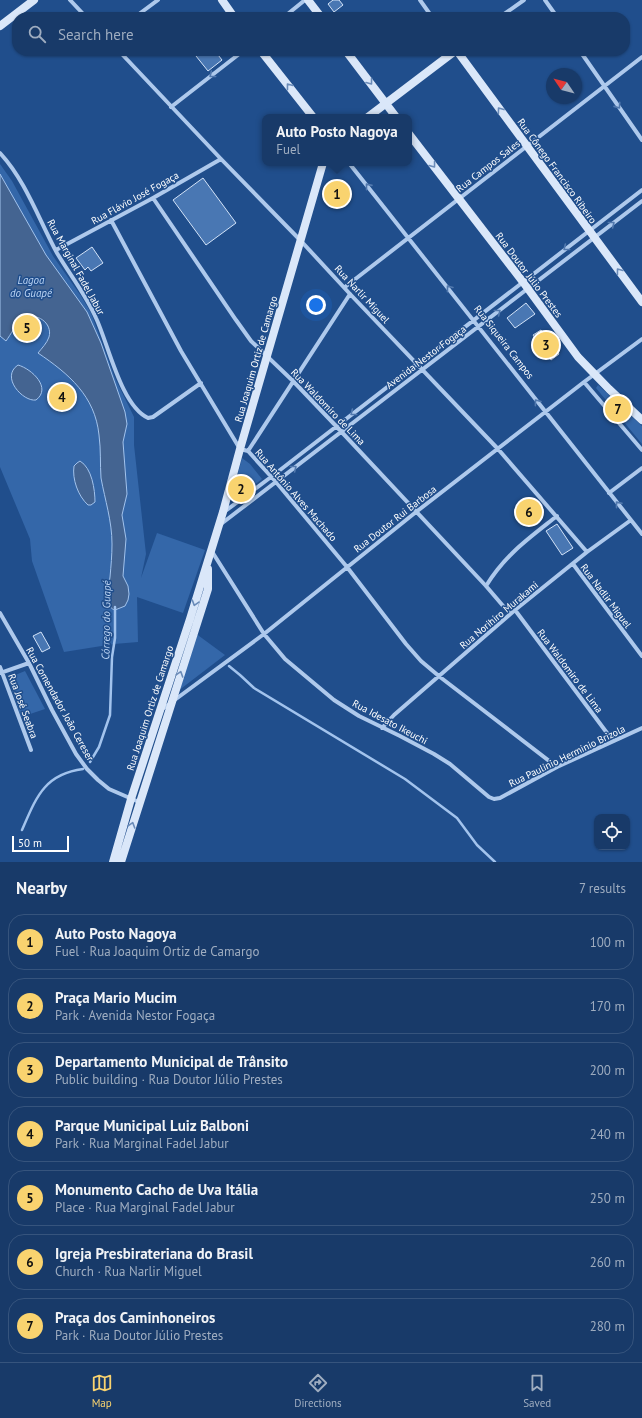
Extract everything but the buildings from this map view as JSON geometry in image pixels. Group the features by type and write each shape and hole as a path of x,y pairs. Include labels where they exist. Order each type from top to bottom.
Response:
{"main road":[{"path":"18,12 34,0"},
{"path":"222,0 230,12"},
{"path":"308,0 317,12"},
{"path":"0,26 12,17"},
{"path":"265,56 311,114"},
{"path":"350,56 394,114"},
{"path":"372,114 449,56"},
{"name":"Rua Cônego Francisco Ribeiro","path":"460,56 642,302"},
{"name":"Rua Doutor Júlio Prestes","path":"412,138 525,285 578,357 642,420"},
{"name":"Rua Joaquim Ortiz de Camargo","path":"121,862 135,800 159,712 244,450 267,357 322,166"},
{"name":"Rua Joaquim Ortiz de Camargo","path":"113,862 171,703 208,589 208,560"}],"street":[{"path":"70,0 81,12"},
{"path":"142,12 158,0"},
{"path":"290,12 305,0"},
{"path":"420,0 428,12"},
{"path":"507,12 524,0"},
{"path":"545,0 553,12"},
{"name":"Rua Narlir Miguel","path":"124,56 498,448 587,552"},
{"path":"171,107 237,56"},
{"path":"583,56 642,140"},
{"name":"Rua Campos Sales","path":"345,287 642,58"},
{"name":"Rua Marginal Fadel Jabur","path":"0,153 9,163 56,250 94,313 117,374 126,393 139,412 148,418 152,417 201,383"},
{"name":"Rua Flávio José Fogaça","path":"56,250 153,198 221,159"},
{"name":"Rua Siqueira Campos","path":"351,166 642,534"},
{"name":"Avenida Nestor Fogaça","path":"219,526 479,327 588,230 642,190"},
{"name":"Rua Waldomiro de Lima","path":"153,198 251,341 294,382 336,426 486,586 510,614"},
{"path":"629,200 634,206"},
{"name":"Avenida Nestor Fogaça","path":"223,512 271,477 474,320 594,238 642,201"},
{"name":"Rua Antônio Alves Machado","path":"110,220 181,351 244,450 276,482 347,567 406,644 421,661 558,767"},
{"path":"244,450 294,382 350,294"},
{"name":"Rua Doutor Rui Barbosa","path":"159,712 264,634 498,448 642,339"},
{"path":"395,381 399,387"},
{"path":"584,382 642,450"},
{"path":"373,397 378,404"},
{"path":"609,493 642,468"},
{"path":"486,586 504,562 519,546 557,516"},
{"name":"Rua Norihiro Murakami","path":"382,728 406,705 440,677 510,614 587,552 631,520"},
{"name":"Rua Idesato Ikeuchi","path":"211,550 264,634 285,659 334,700 359,716 434,754 450,764 489,797 494,799 500,798"},
{"name":"Rua Nadlir Miguel","path":"572,564 642,656"},
{"name":"Rua Waldomiro de Lima","path":"515,610 613,741"},
{"name":"Rua Comendador João Cereser","path":"0,613 70,742 87,769 109,789 135,800"},
{"path":"1,673 28,663"},
{"name":"Rua José Seabra","path":"0,667 31,750"},
{"name":"Rua Paulinio Herminio Brizola","path":"500,798 558,767 642,728"}],"shaded area":[{"path":"0,164 12,181 53,256 91,313 115,378 134,417 134,445 146,554 141,578 157,533 205,550 183,613 137,597 138,642 114,644 64,652 32,561 30,539 0,467"},
{"path":"598,385 642,426 642,444 596,388"},
{"path":"242,458 250,464 262,479 236,499 231,501"},
{"path":"195,633 225,655 178,691"},
{"path":"25,671 45,709 21,717 8,678"}],"water":[{"name":"Lagoa do Guapé","path":"0,174 46,255 87,312 101,343 125,412 127,424 123,442 127,494 122,515 126,539 123,576 128,586 129,594 125,606 115,610 110,607 107,598 110,577 112,535 101,478 100,446 97,421 92,409 79,387 60,369 38,353 49,337 50,332 46,323 38,317 28,317 23,319 18,324 6,341 0,336"},
{"path":"18,365 29,370 41,385 42,390 36,400 31,400 25,397 15,388 11,376 13,370"},
{"path":"80,461 84,464 92,480 95,502 91,505 88,505 81,497 75,482 74,466"}],"waterway":[{"name":"Córrego do Guapé","path":"90,762 99,747 110,715 112,657 115,638 115,607"},
{"path":"229,666 254,688 405,779 457,818 477,845 495,862"},
{"name":"Córrego do Guapé","path":"22,830 37,798 43,789 59,776 83,769"}],"place":[{"name":"Auto Posto Nagoya","path":"337,194"},
{"name":"Monumento Cacho de Uva Itália","path":"27,328"},
{"name":"Departamento Municipal de Trânsito","path":"546,345"},
{"name":"Parque Municipal Luiz Balboni","path":"62,397"},
{"name":"Praça dos Caminhoneiros","path":"618,409"},
{"name":"Praça Mario Mucim","path":"241,489"},
{"name":"Igreja Presbirateriana do Brasil","path":"529,512"}]}
